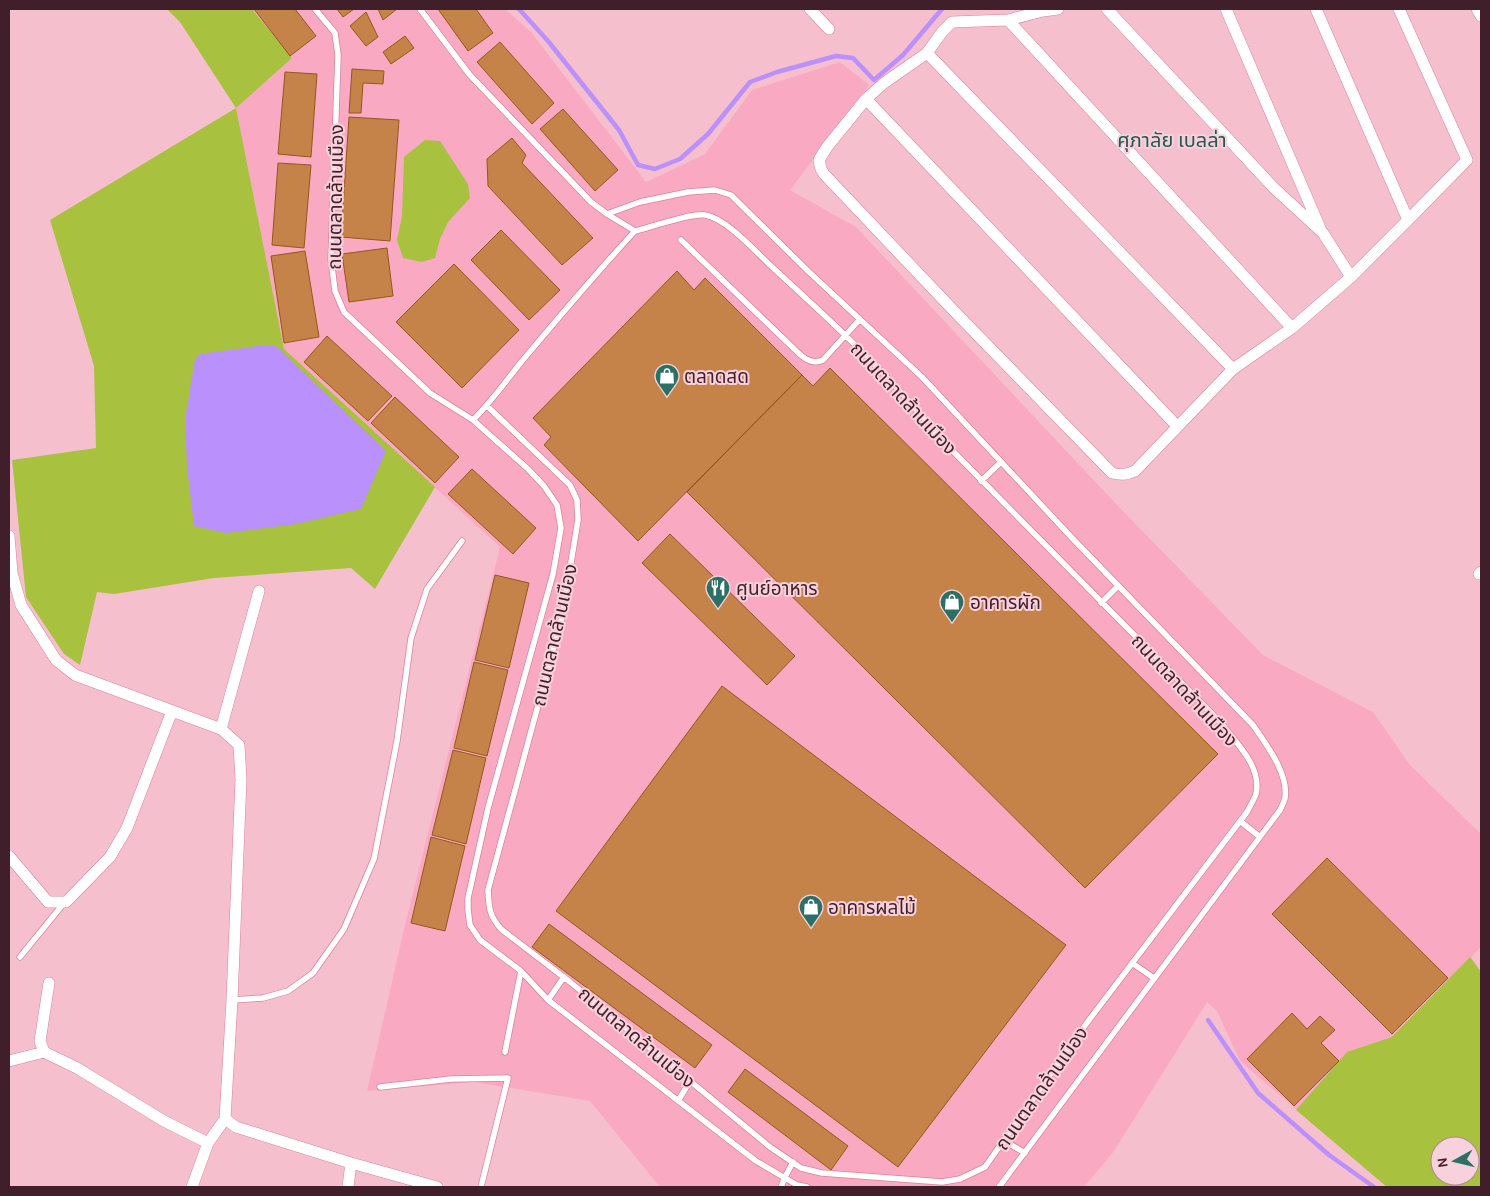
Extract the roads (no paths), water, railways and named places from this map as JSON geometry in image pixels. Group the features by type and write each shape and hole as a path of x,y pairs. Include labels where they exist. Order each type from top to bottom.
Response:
{"street":[{"path":"810,9 829,29"},
{"path":"1058,9 1008,20 952,22 942,32 928,53 884,83 866,99 827,147 819,160 824,174 955,312 1112,473 1120,475 1135,471 1233,369 1292,328 1351,277 1467,160 1400,9"},
{"path":"1107,9 1274,188 1322,233"},
{"path":"1226,9 1322,233 1351,277"},
{"path":"1316,9 1408,220"},
{"path":"1477,9 1481,16"},
{"path":"1008,20 1292,328"},
{"path":"928,53 1233,369"},
{"path":"866,99 1177,426"},
{"path":"9,536 12,573 21,605 56,660 75,675 221,729 238,745 241,779 225,1119 208,1143 192,1187"},
{"path":"221,729 259,591"},
{"path":"9,856 48,902 66,902 110,857 127,828 172,710"},
{"path":"44,1052 40,1041 49,983"},
{"path":"9,1061 44,1052 77,1068 164,1121 208,1143"},
{"path":"225,1119 236,1127 351,1163 437,1187"},
{"path":"348,1187 351,1163"}],"lane":[{"name":"ถนนตลาดล้านเมือง","path":"315,9 335,33 338,54 331,259 335,291 344,312 430,393 473,420 528,469 544,486 557,505 561,528 553,574 488,808 468,898 470,926 480,940 521,971 548,1000 678,1101 756,1161 797,1185 807,1187"},
{"path":"420,9 469,74 591,202 635,231 602,267 521,362 487,406 473,420"},
{"name":"ถนนตลาดล้านเมือง","path":"607,214 640,202 688,192 715,190 731,195 860,320 922,377 1118,586 1253,725 1276,759 1283,779 1285,797 1280,810 999,1187"},
{"name":"ถนนตลาดล้านเมือง","path":"487,406 570,485 577,500 578,520 562,617 488,890 489,910 493,920 770,1147 801,1168 822,1173 942,1182 960,1180 984,1167 1086,1024 1247,812 1256,795 1256,778 1249,760 1220,723 938,437 899,389 846,336 727,225 704,215 635,231"},
{"path":"681,240 810,362 823,360 860,320"},
{"path":"981,481 1001,462"},
{"path":"232,1000 263,998 288,991 313,973 344,929 374,859 397,741 411,638 427,589 462,541"},
{"path":"1101,603 1118,586"},
{"path":"1240,821 1260,836"},
{"path":"20,957 66,902"},
{"path":"1132,963 1154,978"},
{"path":"505,1052 521,971"},
{"path":"548,1000 564,977"},
{"path":"380,1086 450,1078 508,1078 481,1187"},
{"path":"678,1101 690,1081"},
{"path":"1003,1140 1025,1153"},
{"path":"781,1187 793,1162"}],"waterway":[{"path":"519,9 548,41 619,130 638,165 655,169 680,159 708,134 750,82 777,72 836,56 853,58 874,80 903,55 942,9"},
{"path":"1208,1020 1258,1093 1329,1155 1374,1187"}],"place":[{"name":"ตลาดสด","path":"667,397"},
{"name":"ศูนย์อาหาร","path":"718,609"},
{"name":"อาคารผัก","path":"952,623"},
{"name":"อาคารผลไม้","path":"811,928"}],"district":[{"name":"ศุภาลัย เบลล่า","path":"1172,140"}]}
